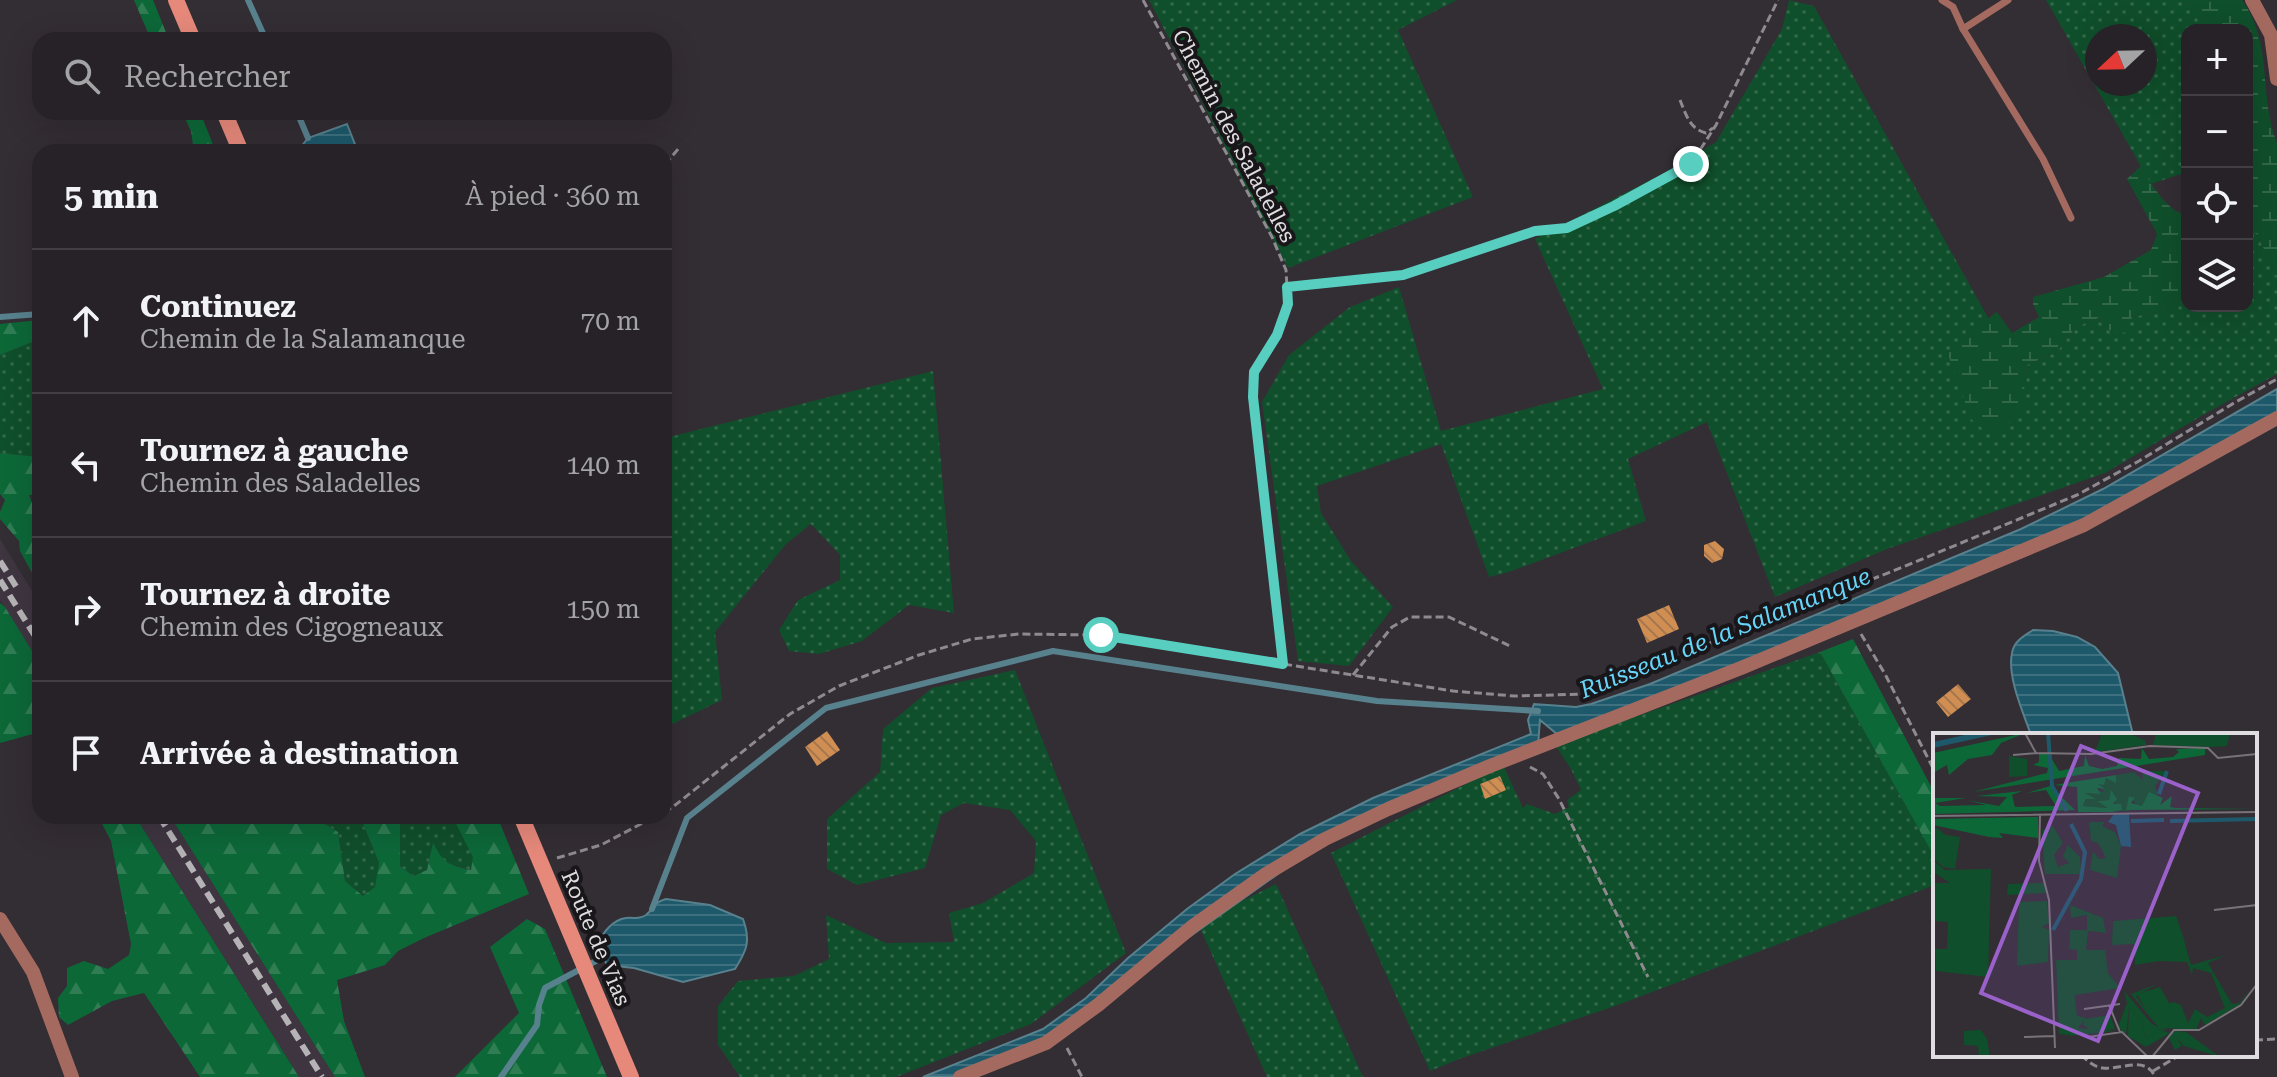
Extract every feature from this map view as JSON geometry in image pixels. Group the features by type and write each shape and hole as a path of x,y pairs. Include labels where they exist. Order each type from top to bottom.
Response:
{"main road":[{"path":"176,0 190,32"},
{"path":"227,120 238,144"},
{"name":"Route de Vias","path":"524,824 631,1077"}],"street":[{"path":"2252,0 2271,35 2277,79"},
{"path":"960,1077 1046,1043 1098,1005 1193,926 1266,874 1325,839 1388,809 1854,622 2084,525 2277,418"},
{"path":"0,919 33,972 72,1077"}],"lane":[{"path":"1942,0 1953,7 1963,29 2043,159 2071,218"},
{"path":"1963,29 2008,0"}],"path":[{"name":"Chemin des Saladelles","path":"1143,0 1272,237 1286,270 1288,304 1277,335 1254,372 1253,397 1283,664"},
{"path":"1287,287 1403,275 1535,231 1567,228 1691,164 1716,125 1778,0"},
{"path":"1680,100 1689,122 1697,131 1706,133 1716,125"},
{"path":"672,156 679,148"},
{"path":"672,807 790,714 839,686 919,655 972,639 1019,634 1101,635 1453,691 1514,696 1588,694 2077,495 2277,379"},
{"path":"1353,675 1392,627 1410,617 1449,617 1512,647"},
{"path":"1854,622 1885,674 1933,768"},
{"path":"1513,758 1543,774 1559,799 1648,977"},
{"path":"541,865 571,852 601,845 641,824"},
{"path":"1060,1033 1082,1077"},
{"path":"2257,1040 2277,1039"},
{"path":"2084,1057 2103,1068 2141,1064 2153,1071 2155,1077"},
{"path":"2153,1071 2177,1057"}],"shaded area":[{"path":"0,539 32,591 32,651 0,600"},
{"path":"140,824 175,824 335,1077 299,1077"}],"green space":[{"path":"134,0 153,0 166,32 148,32"},
{"path":"1149,0 1457,0 1398,30 1473,197 1288,268"},
{"path":"1789,0 1814,6 2025,384 2027,365 2057,352 2076,327 2098,318 2105,329 2132,317 2168,310 2181,297 2181,312 2253,312 2253,233 2257,234 2277,278 2277,374 2105,473 1887,549 1775,597 1707,422 1628,459 1646,521 1489,577 1441,444 1317,486 1321,513 1351,561 1393,607 1349,666 1298,661 1262,402 1289,355 1350,307 1399,287 1441,431 1603,389 1535,239 1664,173 1716,142 1782,29"},
{"path":"2046,0 2189,0 2200,24 2181,24 2181,174 2151,184 2101,96 2157,96 2157,24 2085,24 2085,68"},
{"path":"2189,0 2242,0 2252,17 2258,35 2271,125 2277,143 2277,278 2257,234 2253,233 2253,24 2199,24"},
{"path":"186,120 203,120 213,144 193,144"},
{"path":"2141,166 2166,202 2181,214 2181,297 2169,310 2132,317 2126,333 2105,329 2098,318 2076,327 2057,352 2027,365 2021,416 1989,434 1971,419 1948,354 1965,334 1997,312 2012,333 2039,317 2033,297 2104,277 2151,250 2157,234 2127,179"},
{"path":"32,321 32,342 0,355 0,324"},
{"path":"32,342 32,456 0,453 0,355"},
{"path":"933,371 954,613 909,605 862,641 819,654 789,651 779,630 798,600 840,580 840,555 811,524 786,544 715,632 722,700 672,724 672,436"},
{"path":"0,453 32,456 32,495 29,495 32,503 32,573 20,551 19,541 0,519 5,500 0,494"},
{"path":"0,603 32,651 32,734 0,743"},
{"path":"1853,639 1933,790 1933,854 1820,652"},
{"path":"1820,652 1933,854 1933,886 1615,1006 1430,1071 1331,853 1503,765 1523,808 1527,804 1555,814 1569,807 1567,800 1581,790 1555,745"},
{"path":"1015,670 1126,953 1031,1024 896,1077 740,1077 718,1045 718,1006 738,981 794,976 829,959 826,915 886,943 954,942 949,913 983,903 1034,873 1036,841 1010,810 964,803 941,815 925,868 857,885 827,869 827,819 880,772 883,729 932,688"},
{"path":"102,824 140,824 299,1077 200,1077 144,993 112,1001 68,1025 59,1017 58,998 67,986 67,968 84,961 108,969 129,955 131,944 111,841"},
{"path":"175,824 325,824 338,832 345,881 363,896 375,887 379,863 363,824 400,824 400,866 413,876 427,870 433,843 448,862 471,870 473,857 456,824 500,824 529,894 424,938 398,951 385,965 337,980 344,1021 365,1077 335,1077"},
{"path":"325,824 363,824 379,863 376,887 363,896 345,881 338,832"},
{"path":"400,824 456,824 474,857 472,870 458,867 441,857 433,845 427,870 413,876 400,866"},
{"path":"1276,884 1363,1077 1267,1077 1200,928 1236,904"},
{"path":"527,919 545,929 607,1077 455,1077 519,1013 490,947"}],"water":[{"path":"347,124 355,144 303,144 308,138"},
{"path":"2277,389 2277,412 2113,507 1851,620 1557,734 1540,720 1538,745 1348,824 1040,1043 958,1077 923,1077 1043,1029 1086,998 1187,909 1235,874 1300,834 1373,798 1531,734 1528,720 1534,704 1576,707 1650,684 2021,529 2103,489"},
{"path":"2033,630 2053,631 2077,637 2095,647 2118,673 2133,733 2030,733 2012,673 2012,653 2020,639"},
{"path":"666,899 710,905 743,919 746,945 735,969 683,982 634,968 607,965 597,944 609,927 621,919 643,917"}],"building":[{"path":"1715,541 1724,549 1722,559 1712,563 1704,556 1704,545"},
{"path":"1669,605 1679,629 1647,643 1637,619"},
{"path":"1958,684 1971,699 1948,717 1936,702"},
{"path":"827,731 840,750 817,766 805,747"},
{"path":"1500,776 1506,790 1485,799 1480,784"}],"waterway":[{"path":"248,0 262,32"},
{"path":"300,120 308,138"},
{"path":"0,317 32,315"},
{"name":"Ruisseau de la Salamanque","path":"652,909 687,818 826,708 1053,651 1377,701 1538,711"},
{"path":"501,1077 537,1025 545,988 607,955"}],"railway":[{"path":"0,561 17,588"},
{"path":"0,580 32,631"},
{"path":"164,824 322,1077"}],"route":[{"path":"1101,635 1283,664 1253,397 1254,372 1277,335 1288,304 1287,287 1403,275 1535,231 1567,228 1691,164"}]}
